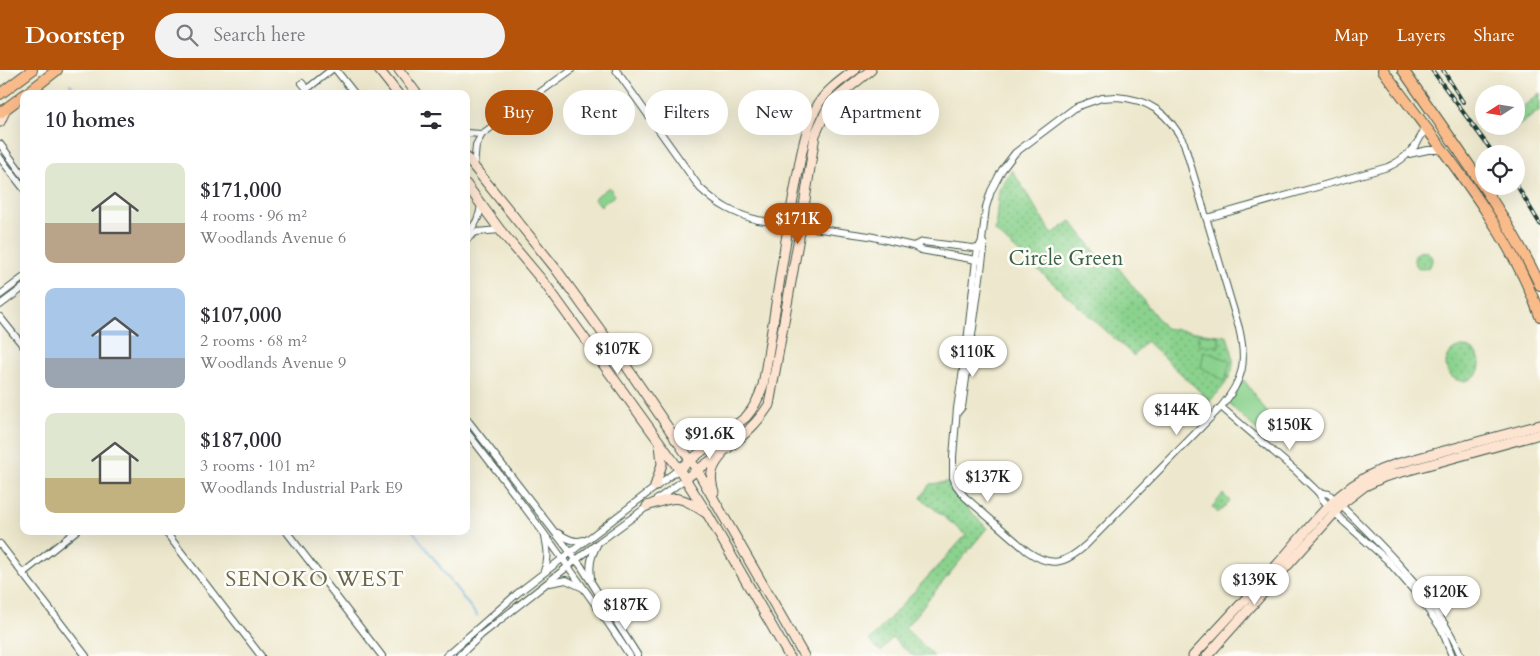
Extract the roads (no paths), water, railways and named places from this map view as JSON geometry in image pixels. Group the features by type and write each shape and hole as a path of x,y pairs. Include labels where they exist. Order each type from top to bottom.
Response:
{"main road":[{"path":"0,94 32,70"},
{"path":"30,90 57,70"},
{"path":"380,70 395,90"},
{"path":"399,70 414,90"},
{"path":"679,469 746,417 753,410 759,399 763,385 804,143 813,115 820,102 855,70"},
{"path":"685,479 750,429 769,405 818,127 827,109 835,99 871,70"},
{"path":"1384,70 1496,228 1521,272 1534,298 1540,316"},
{"path":"1403,70 1475,175"},
{"path":"0,122 3,110 20,98"},
{"path":"470,162 556,269 620,357 697,470 804,656"},
{"path":"1468,187 1475,181"},
{"path":"470,189 500,230 546,285 679,469 708,515 789,656"},
{"path":"1488,195 1519,243 1540,285"},
{"path":"1193,656 1331,502 1360,480 1380,469 1540,425"},
{"path":"1207,656 1358,490 1384,477 1540,434"},
{"path":"675,439 693,442 716,441"},
{"path":"655,486 662,464 659,442"},
{"path":"719,506 711,476 713,467 725,450"},
{"path":"647,506 676,497 684,499 708,515"}],"street":[{"path":"302,83 306,89 330,70"},
{"path":"336,70 352,90"},
{"path":"474,167 476,145 482,134 571,70"},
{"path":"616,70 700,188 728,210 741,216 869,236 914,246 921,250 979,261"},
{"path":"1102,98 1132,98 1161,112 1176,126 1188,153 1207,218 1239,328 1244,365 1238,379 1221,407 1086,545 1067,560 1048,562 1036,558 965,497 956,485 953,477 953,456 958,412 986,207 1002,170 1015,153 1076,107 1102,98"},
{"path":"1207,218 1395,164 1408,155 1425,128"},
{"path":"470,133 482,134"},
{"path":"0,144 20,171"},
{"path":"1408,155 1428,150 1442,150"},
{"path":"0,158 20,185"},
{"path":"470,231 477,222 481,203"},
{"path":"470,237 476,232 500,230"},
{"path":"914,246 922,242 981,249"},
{"path":"0,295 20,280"},
{"path":"0,306 20,290"},
{"path":"0,317 20,343"},
{"path":"1221,407 1318,492 1329,494 1331,502 1338,510 1416,593 1442,630 1452,656"},
{"path":"470,423 577,560 592,582 628,647 630,656"},
{"path":"470,436 563,557 628,647 638,656"},
{"path":"446,656 519,592 679,469"},
{"path":"459,656 481,635 599,542 685,479"},
{"path":"1338,510 1385,550 1420,590 1455,640 1461,656"},
{"path":"548,524 566,538 578,542 588,538"},
{"path":"22,573 71,535"},
{"path":"168,535 261,656"},
{"path":"289,535 382,656"},
{"path":"544,572 548,561 545,535"},
{"path":"592,582 589,565 599,542"},
{"path":"0,544 86,656"},
{"path":"546,584 557,580 566,580 586,590"}],"waterway":[{"path":"70,84 74,90"},
{"path":"416,535 477,616"}],"railway":[{"path":"1432,70 1487,145"},
{"path":"1443,70 1463,102"},
{"path":"1523,195 1540,224"}],"district":[{"name":"SENOKO WEST","path":"315,578"}],"park label":[{"name":"Circle Green","path":"1066,258"}]}
